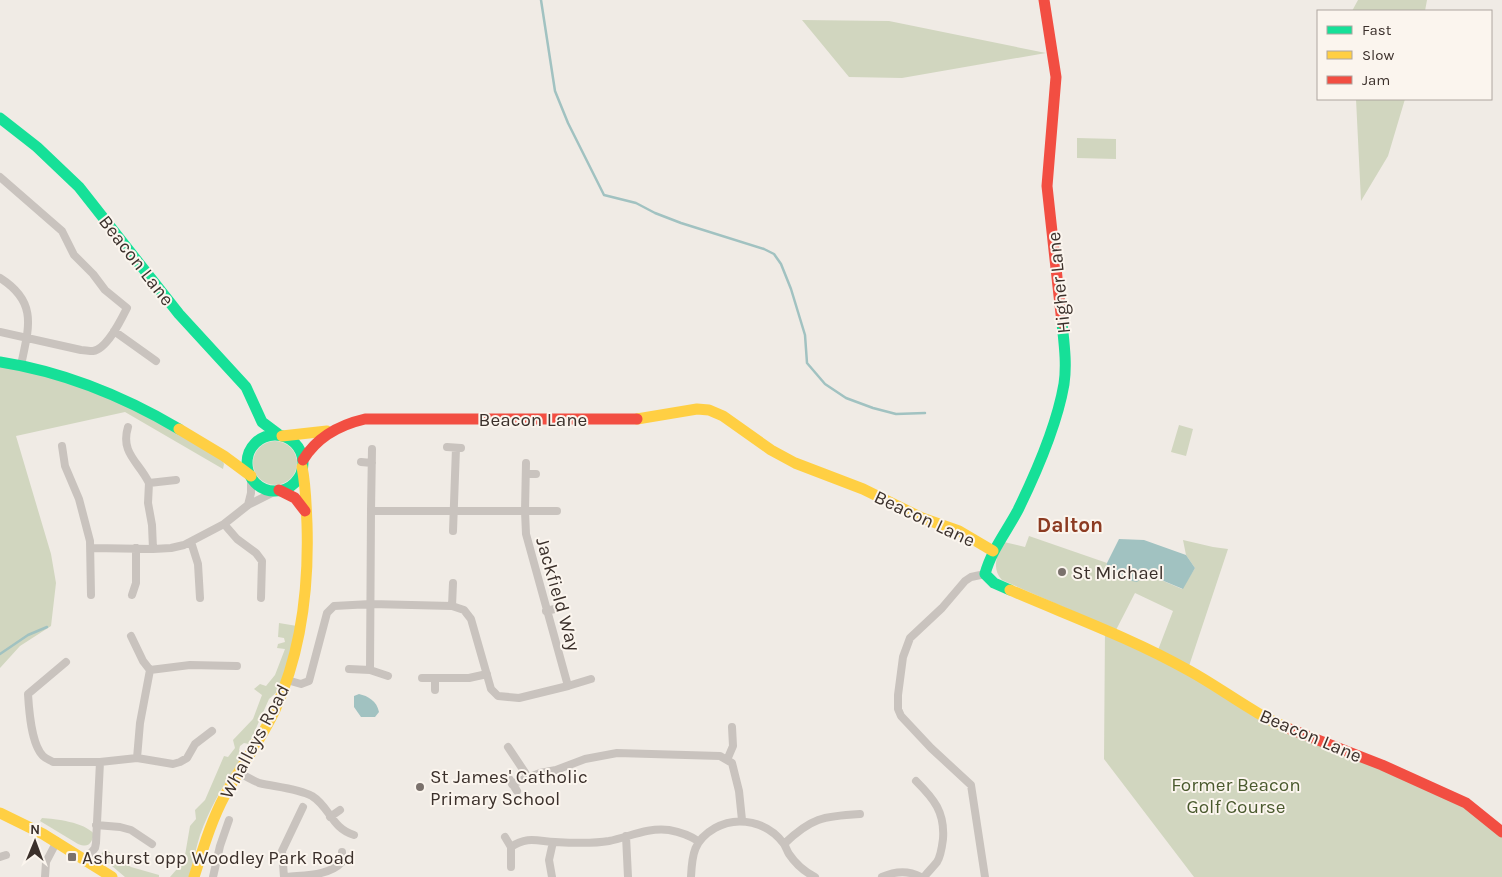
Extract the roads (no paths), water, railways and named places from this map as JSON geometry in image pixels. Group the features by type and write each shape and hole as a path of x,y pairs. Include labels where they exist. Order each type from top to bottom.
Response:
{"street":[{"name":"Higher Lane","path":"993,552 1017,511 1035,473 1061,401 1065,374 1065,348 1047,186 1056,77 1044,0"},
{"name":"Beacon Lane","path":"0,118 37,147 90,200 179,314 246,387 258,416 266,426 280,435 295,432 316,433 334,430"},
{"path":"0,177 62,231 74,256 94,274 105,290 127,308 114,331 101,348 93,351 80,350 0,332"},
{"path":"0,278 8,283 23,299 28,315 21,364"},
{"path":"114,331 156,361"},
{"path":"0,362 21,364 55,372 101,388 136,404 220,452 263,488 278,490 295,496 306,513"},
{"name":"Beacon Lane","path":"303,464 316,441 352,421 365,419 638,419 697,409 709,410 723,416 771,450 789,460 863,489 922,518 959,531 993,552 985,574 994,583 1105,629 1188,670 1269,720 1382,765 1466,803 1502,832"},
{"name":"Beacon Lane","path":"254,445 258,416"},
{"path":"128,426 125,439 127,448 134,462 149,483 148,503 152,525 152,549"},
{"path":"91,548 171,548 191,542 224,524 248,505 278,490 287,488 300,476 303,464 297,446 291,440 280,435 268,436 237,454 220,452"},
{"path":"62,445 65,466 79,499 91,548 89,568 91,596"},
{"path":"248,505 251,492 251,477 247,461 254,445"},
{"path":"454,531 455,448"},
{"path":"370,670 372,449"},
{"path":"361,462 372,463"},
{"path":"525,511 526,463"},
{"name":"Whalleys Road","path":"194,877 206,840 224,797 274,712 287,680 302,625 306,598 306,484 303,464"},
{"path":"526,474 536,474"},
{"path":"149,483 176,480"},
{"name":"Jackfield Way","path":"372,511 557,511"},
{"name":"Jackfield Way","path":"525,511 526,534 568,686"},
{"path":"224,524 237,539 256,553 262,561 261,599"},
{"path":"191,542 197,557 199,598"},
{"path":"131,596 136,583 136,548"},
{"path":"985,574 971,577 965,581 942,608 910,638 903,657 898,708 901,716 919,736 971,785 985,877"},
{"path":"452,606 453,583"},
{"path":"287,680 301,684 309,681 330,607 371,604 452,606 464,610 472,619 486,674 494,693 498,696 508,698 526,697 591,679"},
{"path":"546,611 559,608"},
{"path":"130,636 142,660 150,670 140,723 137,758"},
{"path":"66,662 28,694 29,711 37,746 43,756 53,762 100,762 137,758 173,764 187,758 195,744 212,731"},
{"path":"150,670 190,665 237,666"},
{"path":"349,669 370,670 388,676"},
{"path":"422,678 468,678 486,674"},
{"path":"434,678 435,690"},
{"path":"727,760 734,746 732,727"},
{"path":"508,747 528,777"},
{"path":"512,784 585,759 617,753 720,756 732,763 737,779 742,820"},
{"path":"85,860 95,848 100,762"},
{"path":"238,772 257,782 309,795 321,804 341,830 354,835"},
{"path":"882,877 900,872 913,873 923,877 938,860 944,829 940,811 931,796 916,781"},
{"path":"303,807 282,851 285,877 324,872 335,868 342,862 342,852"},
{"path":"330,817 340,810"},
{"path":"0,813 23,822 57,841 112,877"},
{"path":"784,844 801,828 814,820 833,815 860,814"},
{"path":"213,877 220,846 229,820"},
{"path":"691,877 691,866 698,841 715,828 742,820 765,827 784,844 794,860 815,877"},
{"path":"96,825 131,830 152,844"},
{"path":"511,847 520,841 527,840 608,842 652,830 669,830 686,834 698,841"},
{"path":"626,836 628,877"},
{"path":"506,837 511,847 510,867"},
{"path":"46,877 46,862 57,841"},
{"path":"552,877 549,860 553,842"}],"water":[{"path":"1119,539 1144,540 1186,555 1195,568 1183,589 1147,574 1137,582 1105,576 1107,563"},
{"path":"359,694 374,702 379,712 375,717 361,717 354,707 354,696"}],"waterway":[{"path":"541,0 555,91 568,123 604,195 636,203 681,223 764,249 774,254 781,264 791,289 805,335 807,363 825,384 846,398 873,408 896,414 925,413"},
{"path":"0,654 28,635 47,627"}],"place":[{"name":"St Michael","path":"1062,572"},
{"name":"St James' Catholic Primary School","path":"420,787"},
{"name":"Ashurst opp Woodley Park Road","path":"72,857"}],"district":[{"name":"Dalton","path":"1070,525"}],"park label":[{"name":"Former Beacon Golf Course","path":"1236,795"}]}
